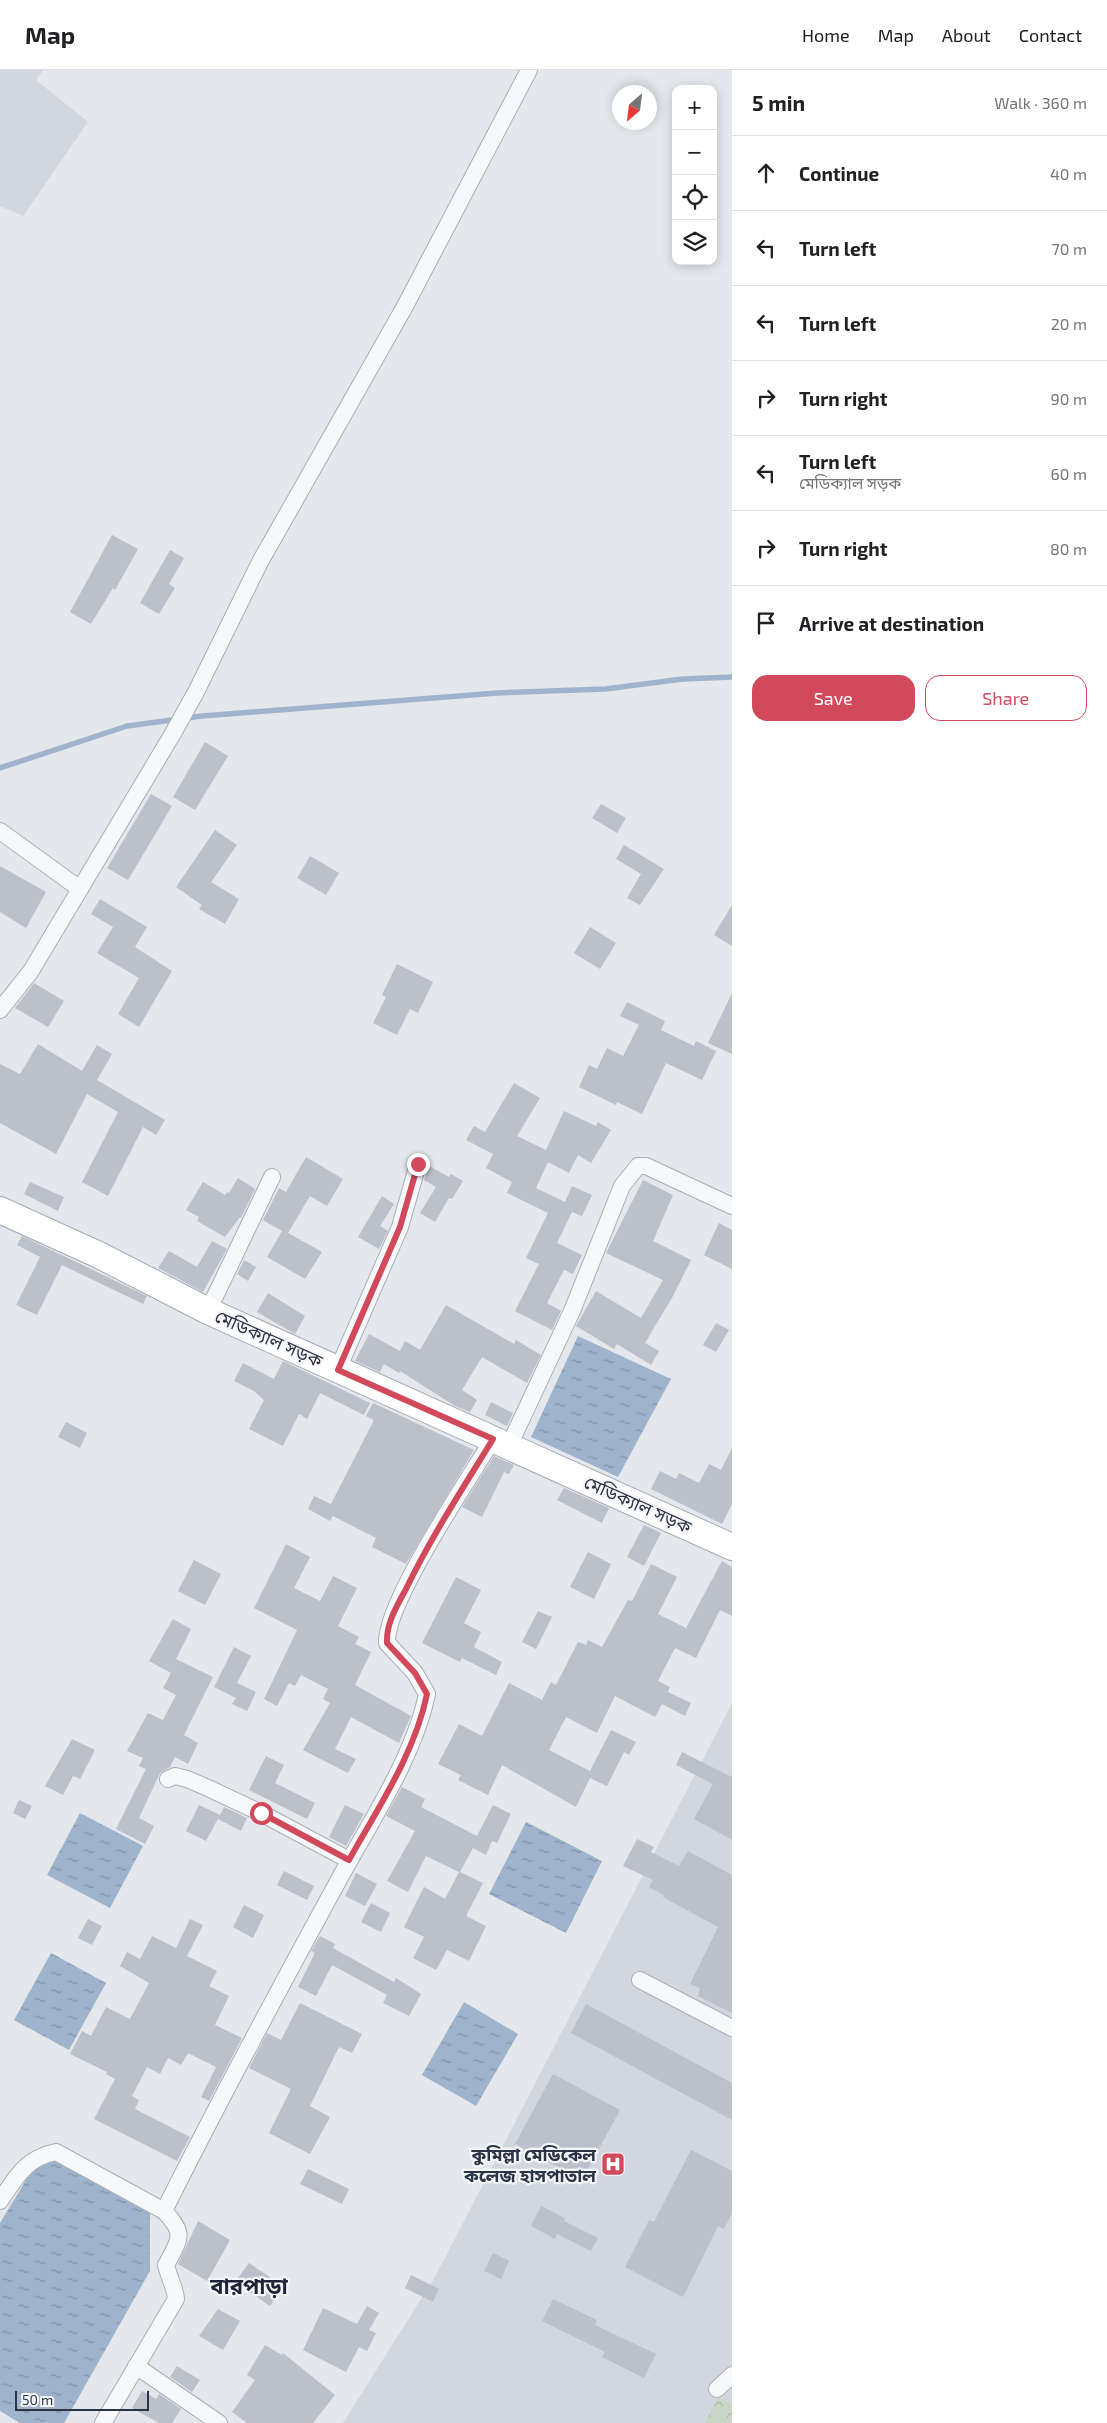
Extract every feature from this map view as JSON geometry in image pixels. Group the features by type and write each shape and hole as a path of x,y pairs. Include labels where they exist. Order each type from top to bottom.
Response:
{"main road":[{"name":"মেডিক্যাল সড়ক","path":"0,1210 99,1255 208,1311 732,1547"}],"street":[{"path":"0,1010 31,971 172,735 196,692 260,562 404,308 529,70"},
{"path":"0,831 80,889"},
{"path":"338,1370 400,1227 418,1164"},
{"path":"164,2211 229,2081 390,1786 418,1726 427,1694 415,1673 387,1643 390,1620 422,1557 501,1442 572,1311 622,1186 634,1169 638,1166 646,1166 732,1206"},
{"path":"208,1311 272,1176"},
{"path":"168,1778 175,1776 187,1778 261,1813 349,1860"},
{"path":"640,1980 732,2028"},
{"path":"0,2201 26,2164 43,2155 56,2152 164,2211 177,2225 178,2241 166,2265 169,2278 176,2289 176,2299 103,2423"},
{"path":"136,2366 219,2423"},
{"path":"717,2389 732,2375"}],"shaded area":[{"path":"0,70 43,70 36,80 88,122 23,216 0,206"},
{"name":"কুমিল্লা মেডিকেল কলেজ হাসপাতাল","path":"732,1703 732,2423 343,2423 435,2277"}],"green space":[{"path":"718,2397 732,2404 732,2423 705,2423"}],"water":[{"path":"578,1336 671,1379 618,1477 531,1437"},
{"path":"80,1813 143,1846 110,1908 47,1875"},
{"path":"526,1822 602,1861 566,1933 489,1894"},
{"path":"51,1953 106,1983 69,2050 14,2020"},
{"path":"464,2002 518,2034 476,2106 422,2075"},
{"path":"46,2147 150,2195 150,2271 64,2423 20,2423 0,2411 0,2223"}],"building":[{"path":"112,535 138,549 115,590 113,588 91,624 70,612"},
{"path":"170,550 184,558 169,584 175,588 159,614 140,603"},
{"path":"205,742 228,756 195,810 173,797"},
{"path":"151,794 172,806 128,880 107,868"},
{"path":"601,804 626,818 617,833 592,818"},
{"path":"215,830 237,845 211,882 239,899 225,924 199,909 202,905 176,887"},
{"path":"624,845 664,869 640,905 627,898 641,874 616,859"},
{"path":"310,856 339,873 326,895 297,878"},
{"path":"0,866 46,892 26,928 0,912"},
{"path":"100,899 147,927 135,947 172,971 139,1027 118,1014 139,978 97,953 113,927 91,914"},
{"path":"732,905 732,946 714,935"},
{"path":"590,927 616,943 600,969 574,953"},
{"path":"397,964 433,982 418,1013 410,1009 397,1035 373,1023 386,997 382,995"},
{"path":"34,983 64,1001 48,1027 15,1008"},
{"path":"732,993 732,1054 708,1043"},
{"path":"627,1002 665,1021 661,1030 694,1046 696,1041 716,1051 702,1080 666,1063 642,1114 617,1102 616,1105 579,1087 589,1065 597,1069 607,1048 623,1056 639,1025 620,1016"},
{"path":"38,1044 82,1071 97,1045 112,1054 97,1080 165,1120 156,1135 143,1127 108,1196 82,1182 118,1112 87,1094 56,1154 0,1123 0,1064 20,1074"},
{"path":"514,1083 540,1098 517,1136 546,1150 564,1111 596,1126 598,1122 611,1130 591,1163 578,1155 569,1173 548,1162 536,1188 565,1202 572,1186 592,1195 582,1216 572,1212 557,1243 582,1255 573,1274 564,1270 547,1303 561,1311 552,1330 515,1311 539,1264 526,1258 548,1213 507,1193 512,1182 486,1168 493,1154 466,1140 474,1126 485,1132"},
{"path":"306,1157 343,1179 327,1206 310,1196 288,1233 322,1252 305,1279 267,1257 282,1231 263,1220 279,1188 286,1192"},
{"path":"429,1166 449,1177 451,1174 463,1181 452,1199 449,1198 435,1222 420,1213 436,1187 424,1180"},
{"path":"238,1178 255,1189 241,1218 225,1237 197,1221 199,1217 186,1210 203,1182 225,1195 227,1192 229,1193"},
{"path":"643,1180 673,1195 653,1241 691,1260 673,1296 645,1343 659,1351 651,1365 617,1344 614,1349 576,1326 596,1291 641,1318 663,1280 606,1253"},
{"path":"30,1182 64,1197 58,1211 24,1194"},
{"path":"382,1196 394,1204 380,1226 388,1231 379,1249 358,1237"},
{"path":"719,1223 732,1230 732,1269 704,1255"},
{"path":"22,1236 147,1296 143,1304 62,1265 37,1315 16,1305 40,1257 17,1245"},
{"path":"212,1241 227,1249 203,1292 158,1268 169,1251 197,1267"},
{"path":"244,1260 256,1267 248,1281 237,1274"},
{"path":"268,1293 305,1316 295,1334 257,1312"},
{"path":"446,1305 514,1344 516,1340 541,1355 527,1383 482,1357 462,1390 477,1400 470,1412 455,1406 400,1371 399,1373 384,1364 380,1372 355,1361 369,1334 400,1351 405,1341 420,1350"},
{"path":"716,1323 729,1330 716,1352 703,1345"},
{"path":"283,1361 370,1403 364,1415 320,1393 307,1419 299,1414 283,1446 249,1429 264,1400 254,1391 234,1381 243,1363 274,1379"},
{"path":"491,1402 513,1413 507,1426 485,1415"},
{"path":"373,1403 474,1450 406,1564 372,1547 376,1538 333,1516 330,1521 308,1509 314,1496 331,1504 374,1420 366,1416"},
{"path":"66,1422 87,1433 80,1448 58,1437"},
{"path":"732,1448 732,1504 722,1524 651,1489 660,1471 676,1479 679,1473 699,1483 709,1464 721,1470"},
{"path":"494,1456 514,1465 509,1474 504,1472 482,1517 462,1507"},
{"path":"564,1488 609,1508 602,1523 557,1500"},
{"path":"644,1525 661,1533 644,1566 627,1557"},
{"path":"286,1544 310,1557 294,1588 320,1601 333,1576 357,1588 338,1626 359,1637 355,1644 371,1652 355,1685 411,1716 399,1743 351,1717 335,1749 356,1759 348,1773 303,1750 330,1703 323,1699 328,1689 301,1675 295,1686 289,1683 277,1706 264,1699 297,1630 254,1608"},
{"path":"588,1552 611,1564 594,1599 570,1587"},
{"path":"194,1560 221,1574 205,1605 178,1591"},
{"path":"722,1561 732,1567 732,1616 720,1610 696,1658 675,1648 658,1681 670,1687 668,1692 691,1703 685,1716 662,1704 655,1717 615,1696 597,1733 566,1717 549,1750 590,1771 611,1730 636,1742 629,1755 624,1752 607,1786 590,1778 576,1807 502,1765 488,1795 458,1780 461,1775 438,1764 459,1724 482,1736 509,1683 542,1700 551,1682 556,1685 578,1642 586,1645 588,1640 602,1647 628,1600 632,1601 651,1564 677,1577 658,1614 686,1628"},
{"path":"456,1577 481,1590 464,1623 481,1632 474,1647 502,1662 496,1675 462,1658 460,1662 422,1643"},
{"path":"538,1611 552,1617 536,1649 522,1642"},
{"path":"173,1619 191,1629 176,1659 213,1677 184,1735 198,1743 188,1764 175,1757 170,1767 160,1773 139,1818 154,1826 145,1844 116,1829 146,1769 139,1766 143,1758 127,1751 148,1713 163,1720 176,1695 163,1688 171,1673 149,1661"},
{"path":"234,1647 251,1656 237,1683 256,1692 247,1711 232,1704 236,1698 214,1687"},
{"path":"72,1739 95,1750 80,1779 73,1776 63,1795 45,1786"},
{"path":"682,1752 732,1777 732,1840 694,1819 713,1784 676,1765"},
{"path":"266,1756 284,1765 275,1783 315,1803 307,1819 249,1790"},
{"path":"402,1787 425,1799 421,1807 477,1836 493,1805 511,1814 497,1843 492,1841 486,1855 473,1848 460,1872 483,1883 466,1916 486,1926 469,1961 447,1950 436,1970 413,1958 424,1937 404,1927 424,1887 445,1899 459,1872 426,1856 408,1892 387,1881 415,1831 386,1816"},
{"path":"19,1800 32,1806 25,1819 13,1813"},
{"path":"199,1805 220,1815 206,1841 186,1831"},
{"path":"345,1805 364,1814 346,1846 329,1837"},
{"path":"224,1807 247,1818 241,1831 218,1819"},
{"path":"637,1839 654,1847 651,1852 679,1866 688,1851 732,1875 732,2013 698,1996 700,1988 690,1984 718,1927 663,1897 664,1895 649,1887 653,1880 623,1866"},
{"path":"284,1871 314,1886 307,1900 277,1885"},
{"path":"356,1873 377,1884 365,1906 345,1896"},
{"path":"371,1903 390,1913 381,1932 361,1922"},
{"path":"244,1905 264,1915 253,1938 233,1927"},
{"path":"88,1919 102,1926 92,1945 78,1938"},
{"path":"190,1919 203,1925 187,1956 217,1971 209,1986 229,1996 215,2025 242,2038 209,2101 201,2097 216,2067 188,2053 181,2065 168,2058 160,2074 147,2067 132,2096 139,2100 135,2109 190,2137 177,2161 94,2119 115,2079 106,2074 107,2072 70,2054 82,2031 91,2036 106,2007 130,2019 149,1983 120,1966 127,1952 140,1959 152,1936 176,1948"},
{"path":"320,1936 335,1944 333,1948 394,1982 396,1978 421,1994 409,2016 383,2003 387,1995 332,1965 316,1996 298,1987 315,1953 311,1951"},
{"path":"300,2003 362,2034 352,2053 339,2047 310,2106 330,2117 310,2154 269,2133 291,2089 249,2068 267,2033 281,2040"},
{"path":"586,2004 732,2083 732,2120 571,2033"},
{"path":"553,2074 620,2110 582,2180 515,2144"},
{"path":"691,2150 732,2171 732,2213 724,2229 718,2226 683,2297 625,2267 649,2220 654,2222"},
{"path":"308,2169 349,2189 342,2204 300,2184"},
{"path":"541,2206 565,2218 564,2221 598,2238 591,2251 557,2234 555,2239 531,2226"},
{"path":"198,2221 230,2240 207,2281 178,2264"},
{"path":"493,2253 509,2261 501,2279 484,2271"},
{"path":"249,2263 283,2286 270,2306 235,2282"},
{"path":"411,2275 439,2289 433,2302 405,2288"},
{"path":"553,2299 597,2320 595,2325 656,2354 644,2378 602,2357 605,2352 542,2321"},
{"path":"367,2306 379,2313 369,2330 376,2333 367,2351 359,2347 346,2372 303,2350 323,2308 357,2324"},
{"path":"218,2309 240,2321 223,2350 199,2336"},
{"path":"265,2345 282,2355 283,2353 335,2395 313,2423 247,2423 232,2412 255,2380 247,2375"},
{"path":"177,2366 200,2380 192,2392 170,2377"},
{"path":"142,2391 156,2399 159,2394 181,2409 172,2423 159,2423 132,2408"}],"waterway":[{"path":"0,768 127,726 202,716 497,693 605,689 683,679 732,677"}],"place":[{"name":"কুমিল্লা মেডিকেল কলেজ হাসপাতাল","path":"613,2164"}],"district":[{"name":"বারপাড়া","path":"249,2285"}],"route":[{"path":"261,1813 349,1860 390,1786 418,1726 427,1694 415,1673 387,1643 390,1620 422,1557 493,1439 338,1370 400,1227 418,1164"}]}
